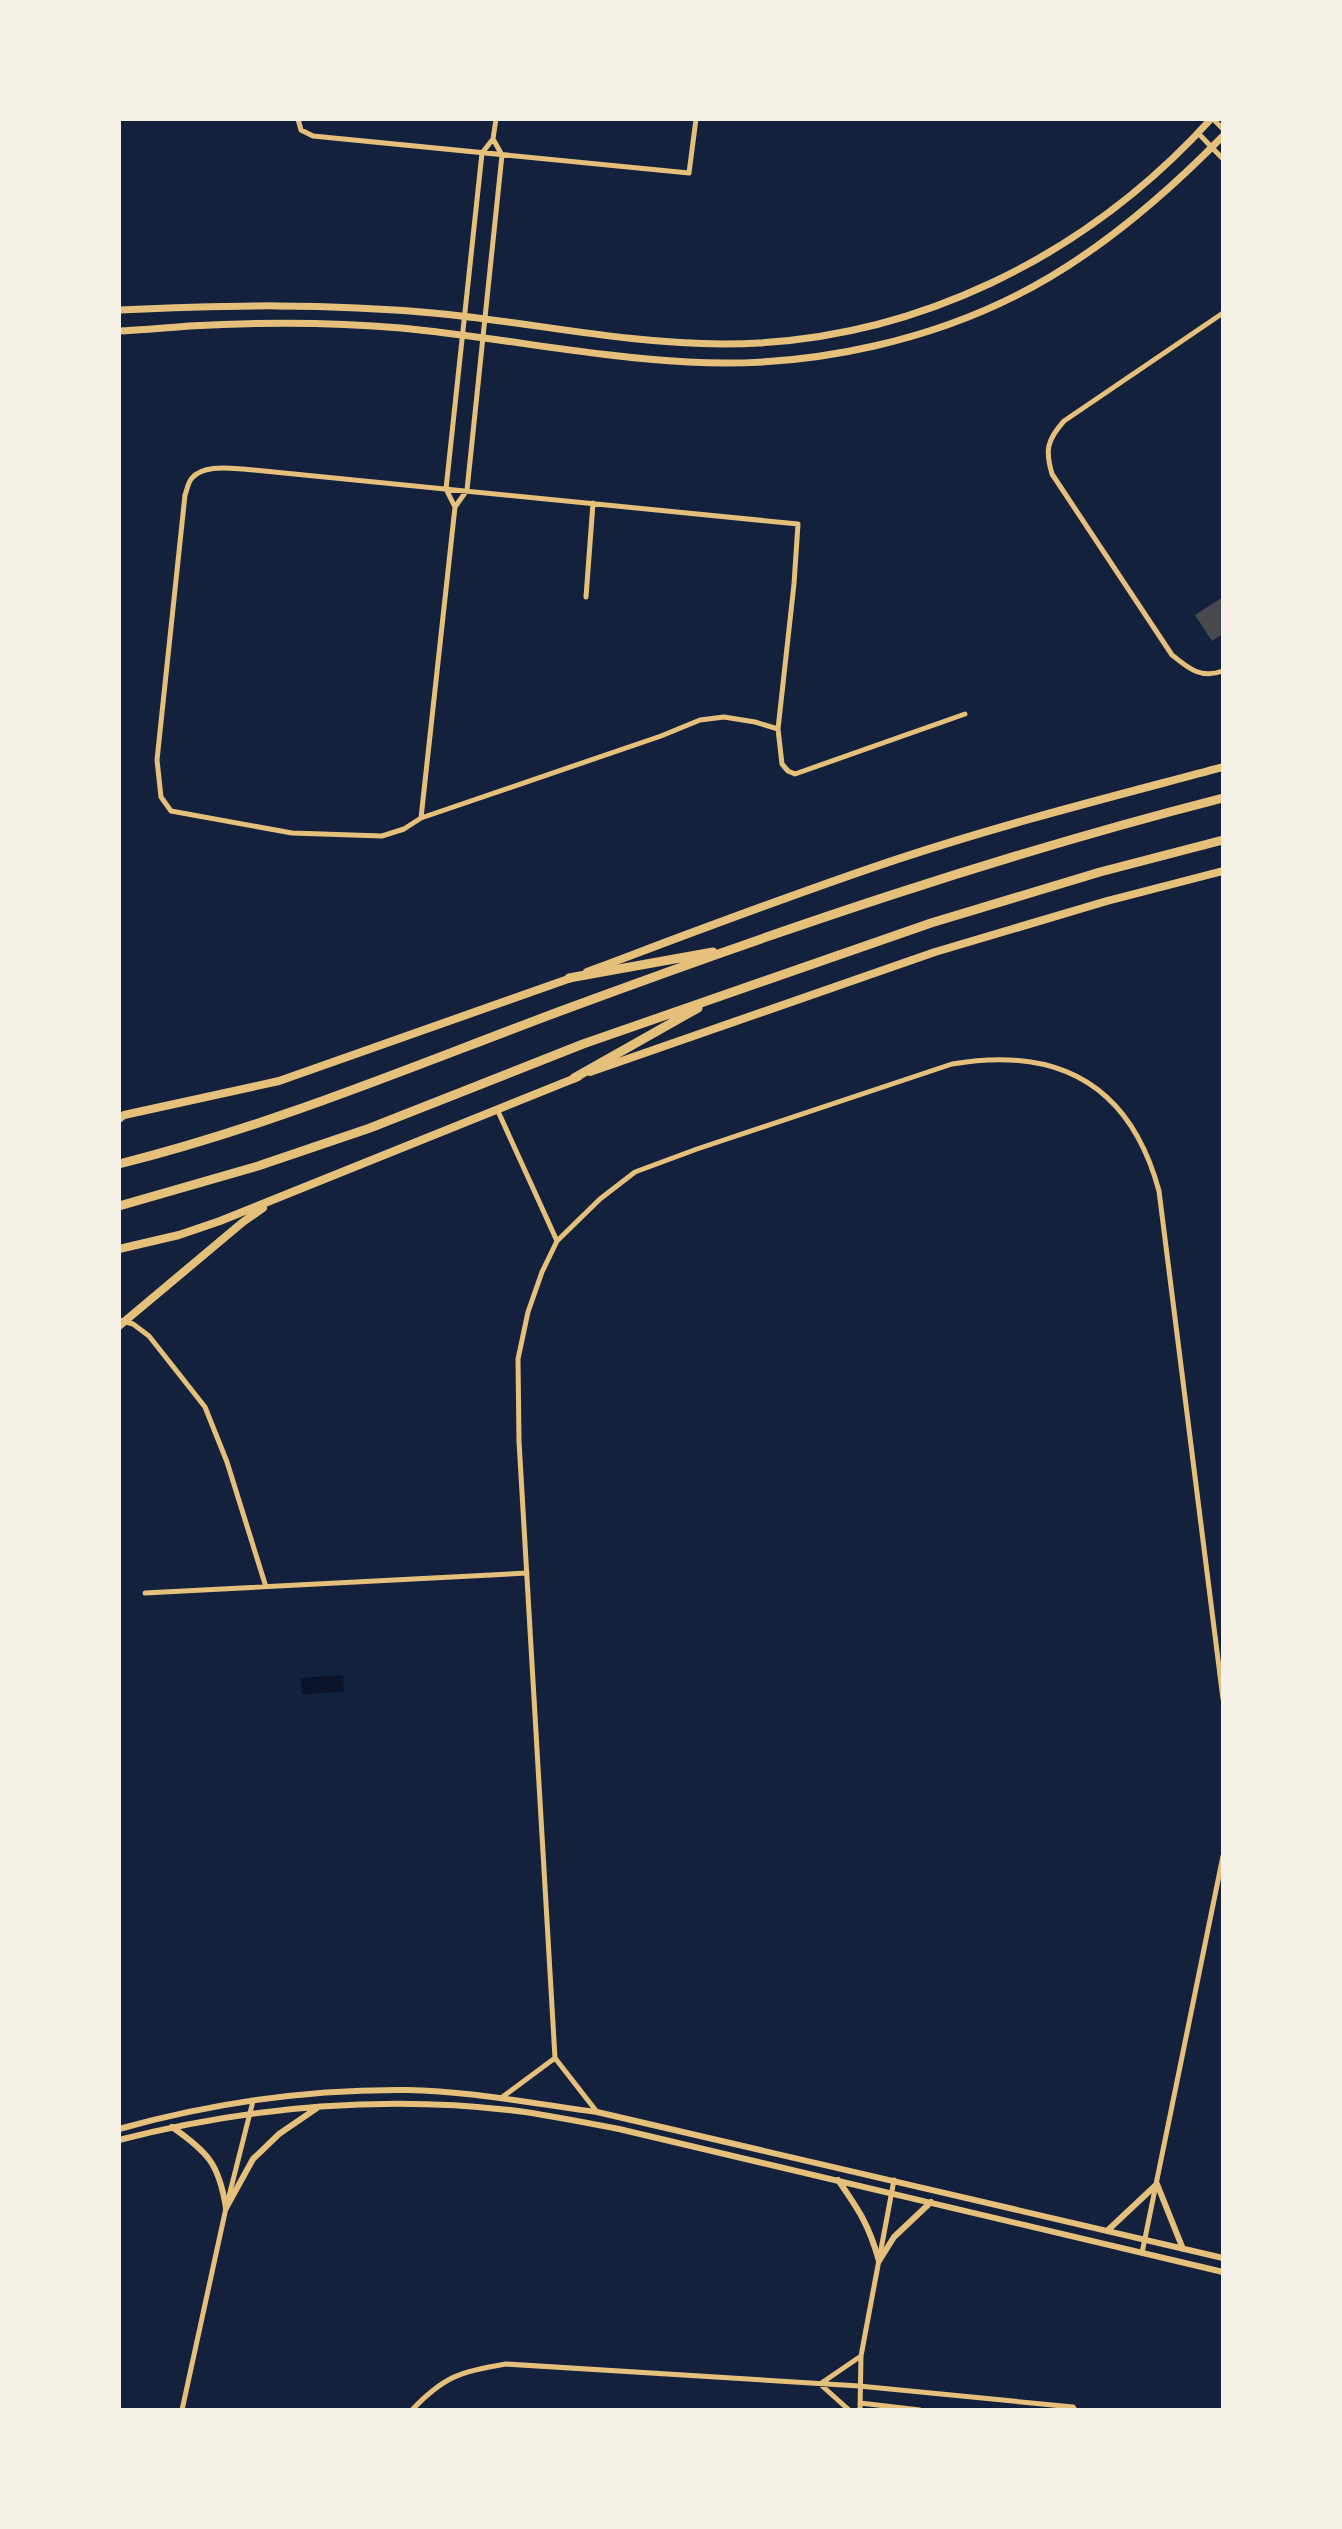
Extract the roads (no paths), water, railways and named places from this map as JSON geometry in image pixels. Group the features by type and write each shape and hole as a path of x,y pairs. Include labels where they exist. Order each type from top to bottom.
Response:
{"highway":[{"path":"121,1116 279,1081 903,857 1075,806 1223,767"},
{"path":"119,1164 257,1124 739,947 912,888 1149,817 1223,798"},
{"path":"119,1206 164,1195 370,1128 583,1044 931,923 1100,872 1223,840"},
{"path":"119,1249 220,1221 574,1078 934,952 1107,901 1223,871"},
{"path":"569,978 739,947"},
{"path":"574,1078 718,997"},
{"path":"121,1322 243,1222 286,1195"}],"main road":[{"path":"119,310 278,304 354,307 465,316 617,336 722,344 810,338 908,317 967,295 1035,262 1116,208 1212,119"},
{"path":"119,331 239,325 401,328 633,358 728,363 838,353 920,334 985,310 1048,278 1143,211 1223,136"}],"street":[{"path":"298,119 301,130 313,136 689,173 696,119"},
{"path":"455,507 446,488 482,153 493,139 496,119"},
{"path":"1212,119 1223,129"},
{"path":"1198,133 1223,159"},
{"path":"421,818 455,507 467,491 486,319 502,155 493,139"},
{"path":"1223,313 1064,421 1048,445 1047,457 1052,474 1172,655 1192,672 1206,675 1223,671"},
{"path":"778,729 724,717 700,720 661,736 421,818 404,829 382,836 292,833 171,811 160,797 157,760 185,495 192,478 204,471 219,468 314,474 798,523 778,729 782,764 788,771 795,774 965,714"},
{"path":"586,597 593,503"},
{"path":"597,2112 555,2058 519,1441 519,1359 528,1312 542,1272 557,1241 600,1199 635,1172 952,1064 983,1058 1032,1061 1074,1074 1104,1094 1134,1127 1148,1156 1159,1191 1223,1699"},
{"path":"497,1109 557,1241"},
{"path":"121,1322 140,1328 149,1336 205,1407 227,1462 266,1587"},
{"path":"145,1593 527,1573"},
{"path":"1142,2253 1223,1856"},
{"path":"501,2098 555,2058"},
{"path":"119,2129 197,2109 253,2101 408,2090 501,2098 597,2112 1223,2258"},
{"path":"182,2410 226,2208 253,2101"},
{"path":"119,2140 172,2127 318,2108 429,2106 523,2112 619,2129 1223,2272"},
{"path":"226,2208 253,2159 279,2134 318,2108"},
{"path":"172,2127 209,2157 220,2178 226,2208"},
{"path":"838,2180 862,2213 871,2232 879,2262"},
{"path":"894,2180 861,2356 860,2407 920,2410"},
{"path":"1107,2231 1157,2184"},
{"path":"1157,2184 1183,2249"},
{"path":"879,2262 894,2237 931,2202"},
{"path":"820,2384 861,2356"},
{"path":"412,2410 444,2381 468,2371 506,2364 859,2386 1073,2407 1076,2410"},
{"path":"820,2384 849,2410"}],"water":[{"path":"343,1675 344,1692 302,1694 301,1678"}]}
